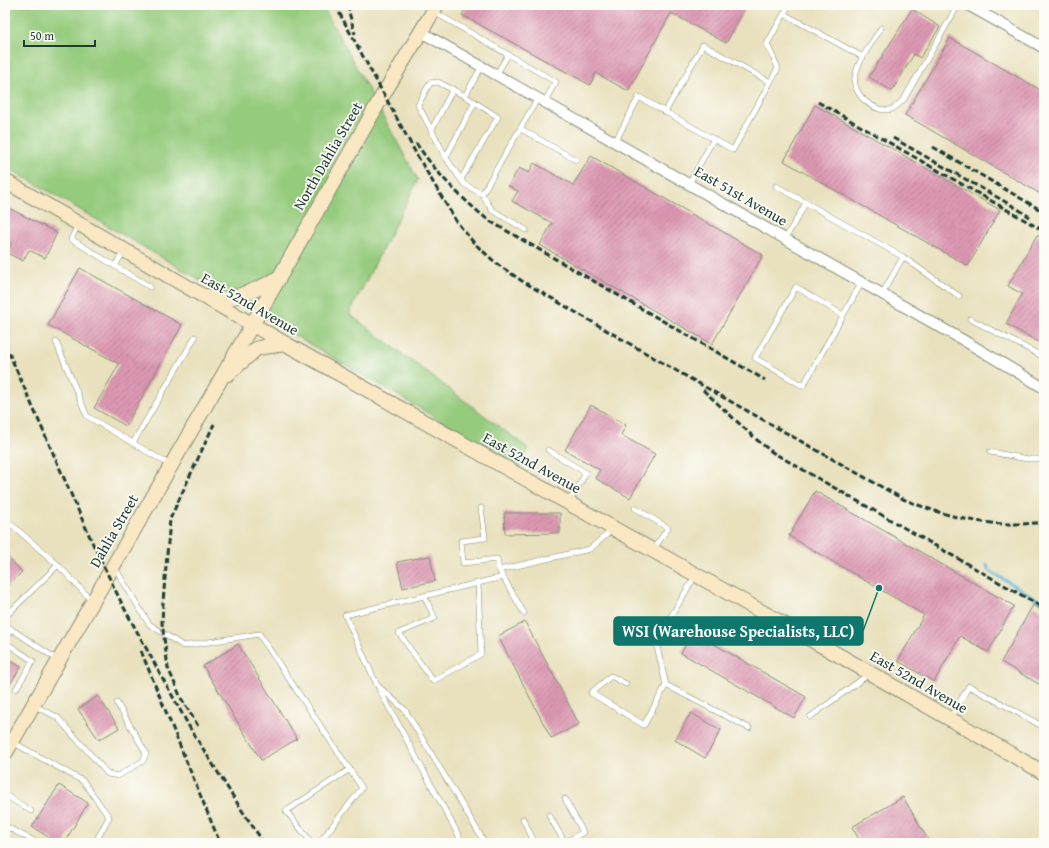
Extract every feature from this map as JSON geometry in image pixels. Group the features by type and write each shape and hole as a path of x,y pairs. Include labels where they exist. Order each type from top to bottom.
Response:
{"street":[{"path":"968,5 1044,48"},
{"name":"North Dahlia Street","path":"252,325 384,92 435,8"},
{"name":"East 51st Avenue","path":"421,32 862,282 1044,388"},
{"name":"East 52nd Avenue","path":"5,181 252,325 614,528 1044,773"},
{"path":"195,292 217,299 225,299 263,287 279,278"},
{"name":"Dahlia Street","path":"7,745 33,705 252,325"},
{"path":"214,390 226,376 256,350 263,347 286,344"}],"lane":[{"path":"615,142 640,97 733,150 778,68 767,44 789,5"},
{"path":"880,28 863,58 854,78 856,90 865,101 878,109 892,109 904,99 958,5"},
{"path":"435,8 508,55 556,82 520,129 482,194"},
{"path":"784,14 863,58"},
{"path":"665,112 703,45 770,82"},
{"path":"496,75 508,55"},
{"path":"465,96 482,66"},
{"path":"461,179 498,117 453,89 438,82 430,83 418,105 448,162 464,184 482,194 492,210 526,230"},
{"path":"432,131 453,89"},
{"path":"446,157 475,102"},
{"path":"520,129 576,160"},
{"path":"689,184 714,140"},
{"path":"776,186 902,257 959,296"},
{"path":"785,239 806,203"},
{"path":"79,224 71,239 150,287"},
{"path":"115,266 125,251"},
{"path":"882,294 902,257"},
{"path":"844,315 796,287 755,358 803,386 844,315 862,282"},
{"path":"970,319 1044,357"},
{"path":"133,443 195,338"},
{"path":"56,342 87,416 171,466"},
{"path":"548,450 586,473 569,503"},
{"path":"990,452 1028,459 1044,459"},
{"path":"481,508 485,538 461,541 463,563 497,558 499,570 524,613"},
{"path":"635,508 668,528 653,551"},
{"path":"5,519 58,565 92,602"},
{"path":"499,570 590,549 614,528"},
{"path":"5,617 58,565"},
{"path":"114,565 149,624 183,646 259,634 362,788 319,843"},
{"path":"626,684 611,676 591,693 644,725 666,685 656,642 696,575"},
{"path":"462,843 377,685 345,615 503,577"},
{"path":"424,596 435,618 399,633 432,681 481,654 478,583"},
{"path":"5,625 59,660"},
{"path":"5,639 11,629"},
{"path":"5,642 33,661 16,689"},
{"path":"810,717 870,673"},
{"path":"377,685 405,710 485,843"},
{"path":"666,685 749,728"},
{"path":"950,719 969,686 1044,727"},
{"path":"33,705 57,717 108,774 118,776 143,761 146,753 117,703"},
{"path":"7,745 83,782 109,818 95,843"},
{"path":"312,843 286,811 350,769"},
{"path":"5,795 31,811"},
{"path":"549,815 565,843 583,832 565,799"},
{"path":"523,819 535,843"},
{"path":"5,826 38,843"}],"green space":[{"path":"5,5 322,5 418,180 349,314 529,449 520,467 5,166"}],"building":[{"path":"468,5 747,5 726,43 671,13 628,91 596,73 590,85 462,15"},
{"path":"912,9 940,27 920,58 914,54 892,91 869,77"},
{"path":"950,38 1044,92 1044,196 905,115"},
{"path":"815,105 1000,210 968,266 784,161"},
{"path":"591,156 763,255 712,344 540,245 552,223 512,201 518,191 508,186 519,168 529,173 534,163 573,185"},
{"path":"5,206 57,233 45,258 29,250 23,261 7,253 12,243 5,240"},
{"path":"1037,235 1044,239 1044,345 1006,324 1022,294 1008,286"},
{"path":"80,268 182,325 126,426 94,408 119,364 48,325"},
{"path":"591,405 626,425 621,435 655,454 630,498 595,478 600,470 565,450"},
{"path":"815,491 1014,606 988,652 960,636 934,682 898,661 924,615 789,536"},
{"path":"504,513 560,513 560,533 505,534"},
{"path":"5,554 22,572 5,589"},
{"path":"430,556 435,581 403,588 397,562"},
{"path":"1033,605 1044,612 1044,687 1001,662"},
{"path":"525,622 579,724 551,738 498,636"},
{"path":"693,632 806,697 794,718 681,653"},
{"path":"238,644 297,739 261,760 203,666"},
{"path":"5,657 21,667 5,692"},
{"path":"98,696 119,728 99,740 78,709"},
{"path":"691,713 721,730 705,758 675,740"},
{"path":"59,785 88,803 64,843 58,843 32,827"},
{"path":"903,797 930,843 861,843 852,827"}],"waterway":[{"path":"987,565 988,570 1044,603"}],"railway":[{"path":"335,5 418,157 456,221 474,243 497,264 522,281 668,366 903,499 937,512 989,523 1025,524 1044,522"},
{"path":"347,5 355,34"},
{"path":"818,102 1044,231"},
{"path":"893,138 1030,217"},
{"path":"416,143 432,165 449,184 488,220 765,380"},
{"path":"933,147 1044,212"},
{"path":"5,344 93,544 123,606 190,728 264,843"},
{"path":"703,390 772,452 1044,608"},
{"path":"198,726 181,698 168,668 162,623 163,602 170,519 214,424"},
{"path":"141,651 220,843"}],"place":[{"name":"WSI (Warehouse Specialists, LLC)","path":"879,588"}]}
